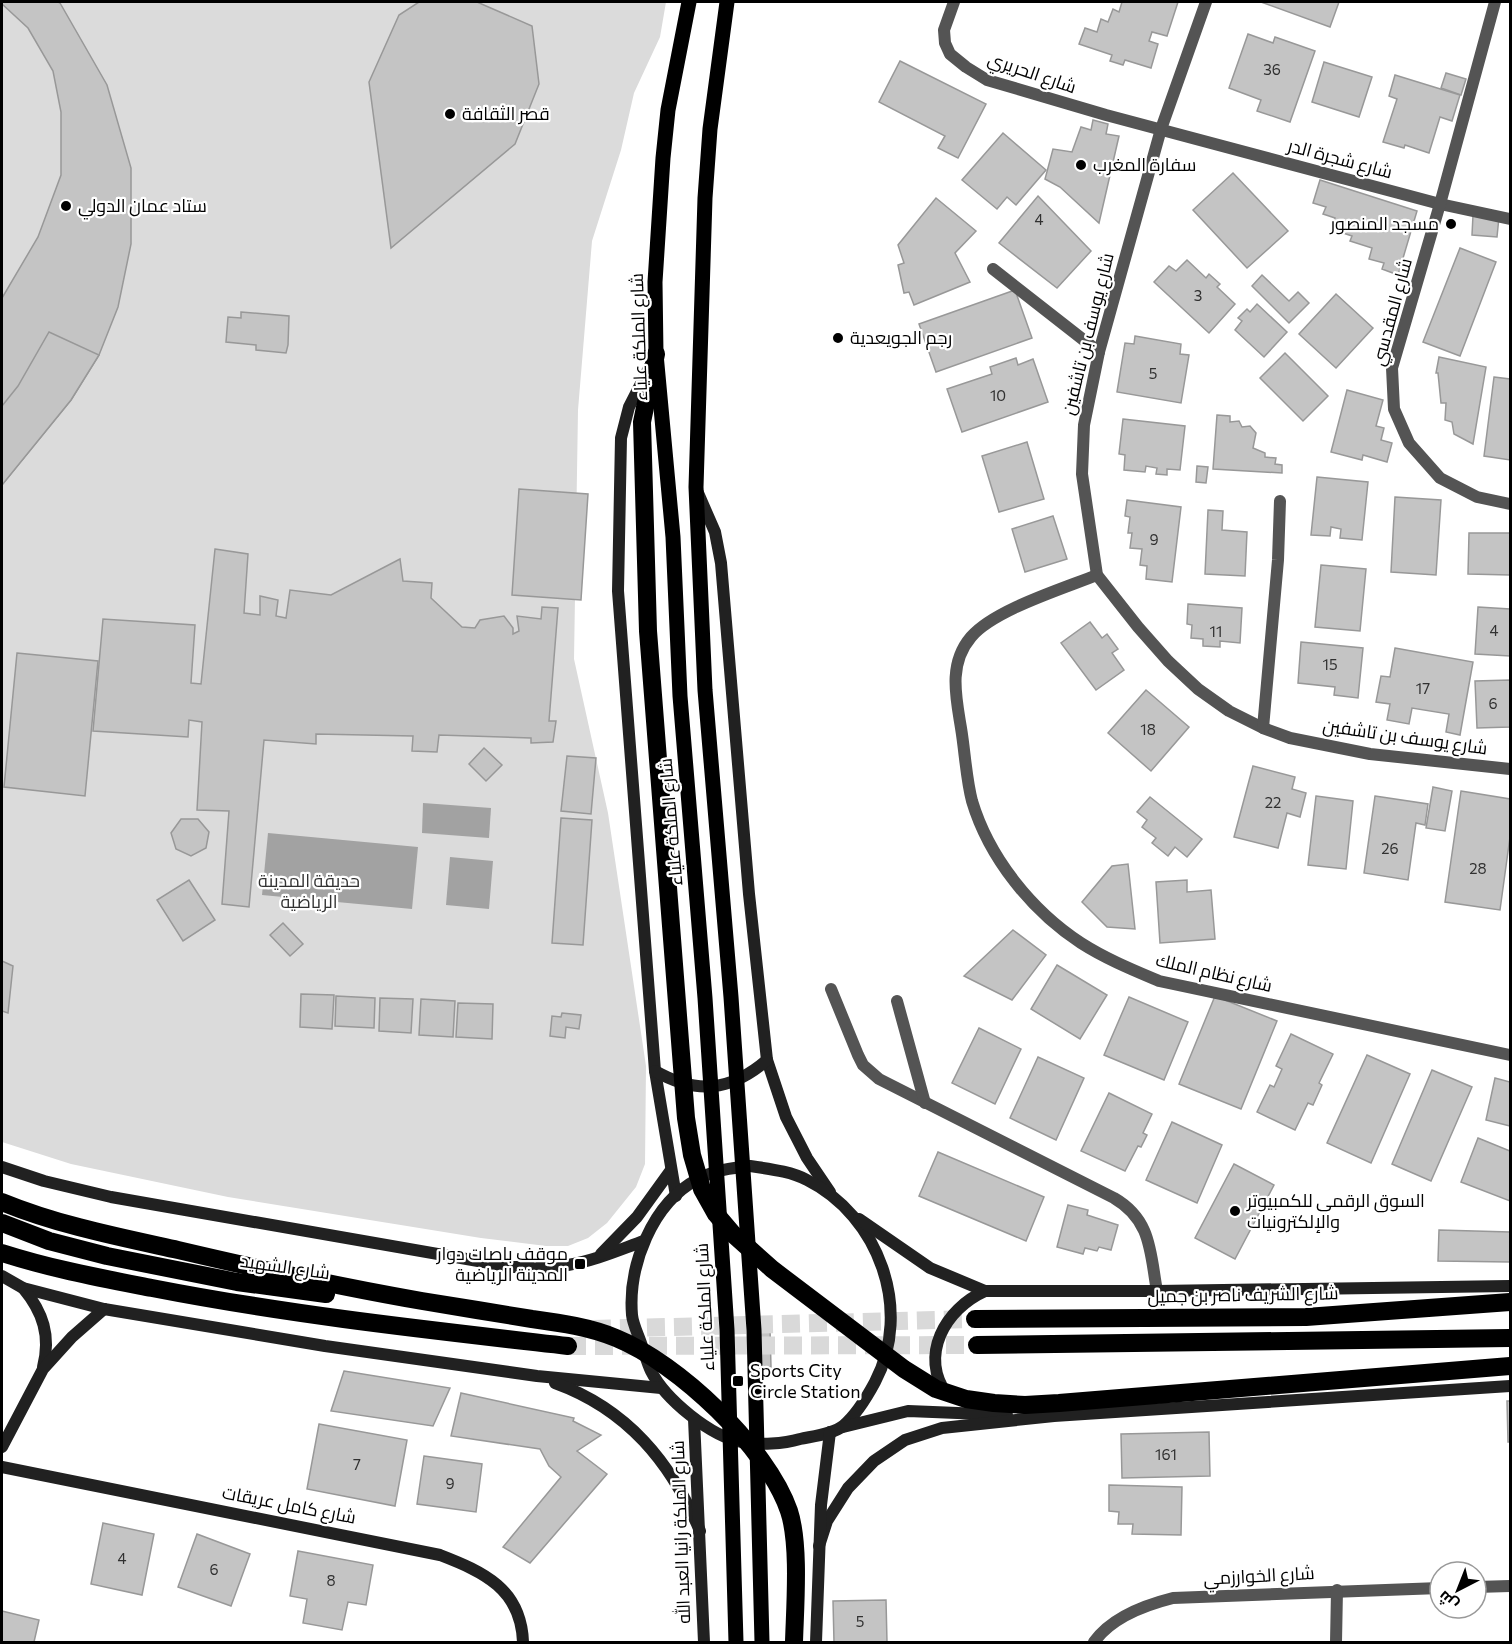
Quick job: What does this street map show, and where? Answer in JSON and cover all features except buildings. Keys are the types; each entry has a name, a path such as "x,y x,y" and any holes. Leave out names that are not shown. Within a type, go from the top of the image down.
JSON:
{"highway":[{"path":"656,354 642,422 648,631 686,1118 692,1155 702,1189 716,1214 752,1252 904,1369 936,1389 966,1399 1025,1405 1059,1403 1510,1366"},
{"path":"2,1202 27,1212 113,1236 307,1279 574,1326 615,1337 635,1346 678,1375 723,1416 762,1463 778,1488 789,1512 794,1539 794,1642"},
{"name":"شارع الشهيد","path":"2,1223 49,1241 107,1256 237,1282 568,1338 237,1305 51,1268 2,1253"},
{"name":"شارع الشريف ناصر بن جميل","path":"975,1319 1306,1317 1510,1302"},
{"path":"976,1345 1510,1338"}],"main road":[{"name":"شارع الملكة علياء","path":"689,2 668,110 663,158 655,282 656,354 673,537 680,696 705,998 727,1330 736,1642"},
{"path":"727,2 710,129 705,198 696,487 705,690 731,997 754,1330 762,1642"},
{"path":"656,354 629,407 621,438 618,591 655,1071 676,1196"},
{"path":"696,487 716,532 721,563 749,894 767,1060 786,1117 807,1158 832,1196 869,1237 883,1266 891,1298 891,1334 882,1368 866,1400 843,1426"},
{"path":"655,1071 670,1080 704,1087 739,1080 767,1060"},
{"path":"832,1196 807,1180 778,1170 750,1166 722,1169 696,1180 676,1196 657,1218 644,1241 633,1278 632,1317 650,1370 662,1388 694,1419 709,1429 741,1442 786,1443 830,1432 843,1426 908,1411 1054,1416"},
{"path":"2,1167 44,1181 111,1197 512,1267 541,1268 569,1265 644,1241"},
{"path":"596,1258 637,1217 671,1170"},
{"path":"848,1212 930,1268 985,1291 1157,1292 1510,1286"},
{"path":"2,1276 22,1288 104,1309 325,1346 537,1376 662,1388"},
{"path":"22,1288 34,1302 45,1328 47,1352 43,1369"},
{"path":"967,1414 951,1401 940,1382 936,1359 937,1346 946,1322 954,1312 968,1300 985,1291"},
{"path":"2,1447 43,1369 72,1337 104,1309"},
{"path":"537,1376 598,1403 625,1423 649,1446 670,1472 687,1500 700,1531"},
{"path":"819,1546 827,1521 848,1488 874,1461 905,1440 942,1428 1054,1416 1510,1386"},
{"name":"شارع الملكة رانيا العبد الله","path":"694,1419 704,1642"},
{"path":"816,1642 820,1505 830,1432"},
{"name":"شارع كامل عريقات","path":"2,1467 440,1555 474,1568 500,1586 516,1608 523,1628 523,1642"}],"street":[{"name":"شارع الحريري","path":"954,2 944,30 945,43 950,54 987,80 1161,129"},
{"name":"شارع يوسف بن تاشفين","path":"1206,2 1161,129 1099,352 1084,425 1082,474 1097,575 1137,627 1198,689 1228,711 1263,728 1290,738 1340,749 1510,769"},
{"name":"شارع المقدسي","path":"1496,2 1392,368 1394,409 1409,443 1440,478 1477,497 1510,504"},
{"name":"شارع شجرة الدر","path":"1161,129 1440,204 1510,219"},
{"path":"993,269 1099,352"},
{"path":"1263,728 1278,560 1280,501"},
{"name":"شارع نظام الملك","path":"1097,575 988,621 969,638 958,660 954,685 972,800 990,842 1015,881 1045,915 1081,943 1118,964 1159,981 1510,1055"},
{"path":"831,989 863,1065 879,1079 1114,1198 1131,1209 1147,1234 1157,1292"},
{"path":"897,1001 925,1103"},
{"path":"1488,1587 1510,1586"},
{"name":"شارع الخوارزمي","path":"1094,1642 1124,1617 1148,1605 1173,1598 1428,1588"},
{"path":"1336,1642 1337,1590"}],"green space":[{"name":"حديقة المدينة الرياضية","path":"2,2 666,2 660,37 634,93 621,150 592,241 578,410 574,659 608,813 646,1066 645,1164 636,1187 607,1223 588,1238 568,1246 546,1246 481,1238 228,1197 71,1164 2,1142"}],"shaded area":[{"path":"423,803 491,808 489,838 422,833"},
{"path":"268,833 418,847 412,909 262,895"},
{"path":"450,857 493,861 489,909 446,905"}],"tunnel":[{"path":"593,1329 975,1319"},
{"path":"568,1346 977,1345"}],"place":[{"name":"قصر الثقافة","path":"450,114"},
{"name":"سفارة المغرب","path":"1081,165"},
{"name":"ستاد عمان الدولي","path":"66,206"},
{"name":"مسجد المنصور","path":"1451,224"},
{"name":"رجم الجويعدية","path":"838,338"},
{"name":"السوق الرقمي للكمبيوتر والإلكترونيات","path":"1235,1211"},
{"name":"موقف باصات دوار المدينة الرياضية","path":"580,1264"},
{"name":"Sports City Circle Station","path":"738,1381"}]}
